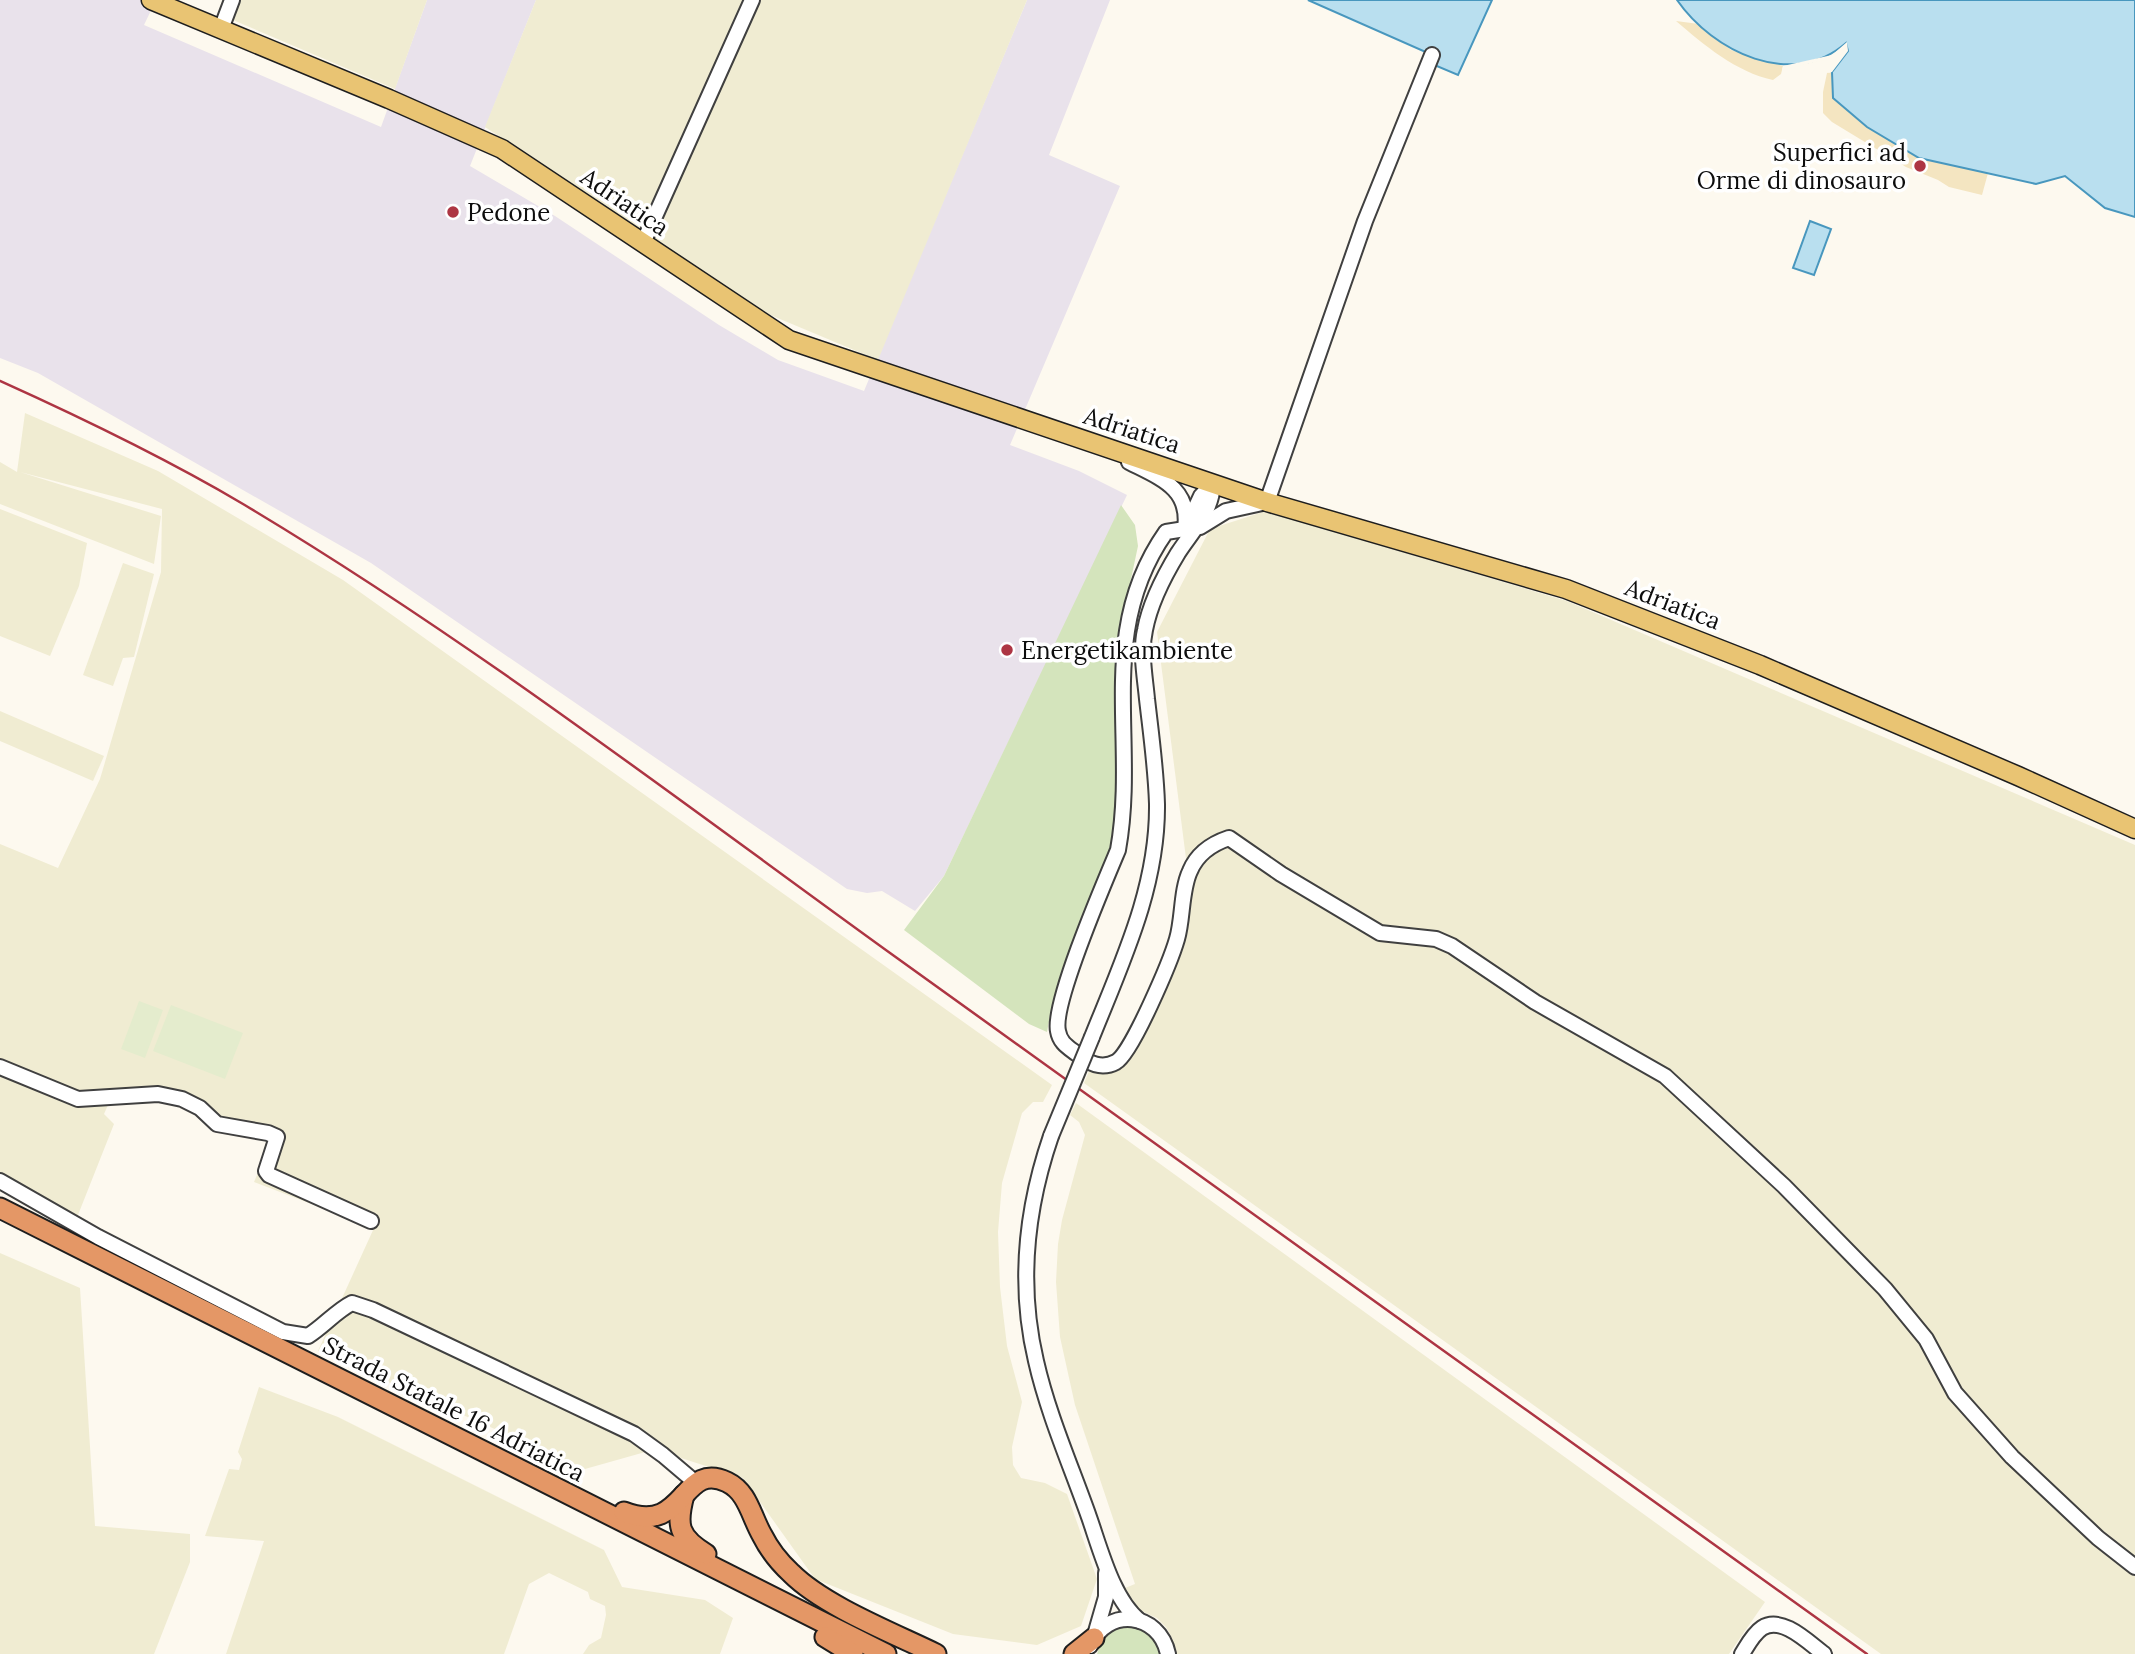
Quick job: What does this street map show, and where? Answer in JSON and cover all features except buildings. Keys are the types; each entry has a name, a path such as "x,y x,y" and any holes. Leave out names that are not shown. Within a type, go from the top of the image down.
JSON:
{"highway":[{"name":"Strada Statale 16 Adriatica","path":"0,1208 886,1654"},
{"name":"Strada Statale 16 Adriatica","path":"0,1221 859,1654"},
{"path":"542,1480 644,1518 664,1514 690,1489 705,1479 727,1482 747,1502 773,1553 807,1587 936,1654"},
{"path":"690,1489 679,1524 682,1533 690,1542 803,1612"},
{"path":"825,1637 853,1654"},
{"path":"1074,1654 1091,1646"}],"main road":[{"name":"Adriatica","path":"151,0 502,149 789,340 1267,502 1566,589 1773,670 2135,829"}],"street":[{"path":"221,29 232,0"},
{"path":"643,243 752,0"},
{"path":"1432,55 1364,221 1267,502 1226,511 1191,530 1166,532 1153,551 1128,617 1124,643 1121,833 1118,850 1074,961 1057,1022 1062,1043 1092,1064 1105,1065 1118,1061 1169,966 1178,937 1188,874 1198,857 1216,842 1229,838 1281,874 1380,933 1436,939 1452,946 1535,1002 1665,1076 1784,1186 1885,1289 1926,1339 1955,1392 2012,1457 2098,1538 2135,1567"},
{"path":"1089,442 1170,484 1184,503 1191,530"},
{"path":"1168,1653 1158,1633 1140,1621 1124,1604 1104,1558 1035,1359 1028,1316 1026,1270 1029,1225 1036,1184 1051,1136 1132,938 1149,881 1157,806 1144,637 1153,603 1191,530 1201,496 1213,483"},
{"path":"1153,551 1179,552"},
{"path":"0,1067 78,1099 158,1094 182,1099 200,1108 217,1124 268,1133 277,1137 266,1171 270,1175 371,1221"},
{"path":"0,1181 98,1237 283,1332 308,1336 352,1303 373,1310 634,1434 663,1455 690,1489"},
{"path":"1091,1646 1106,1597 1104,1558"},
{"path":"1091,1646 1112,1622 1128,1619 1140,1621"},
{"path":"1742,1654 1757,1632 1765,1626 1776,1624 1788,1628 1824,1654"}],"shaded area":[{"path":"0,0 156,0 144,25 381,127 427,0 536,0 470,166 555,216 719,325 778,360 864,391 1027,0 1110,0 1049,155 1120,186 1010,445 1079,471 1127,495 944,876 915,911 882,891 867,893 847,889 371,563 38,373 0,358"},
{"path":"241,0 427,0 395,89 233,20"},
{"path":"536,0 1027,0 878,360 761,311 485,127"},
{"path":"25,413 158,471 343,580 1052,1085 1043,1102 1033,1102 1022,1113 1002,1183 998,1232 1000,1287 1007,1346 1022,1402 1012,1447 1013,1465 1021,1478 1045,1483 1067,1494 1097,1579 1081,1626 1037,1645 953,1634 815,1579 743,1478 681,1458 663,1447 585,1469 318,1351 374,1228 254,1182 271,1142 170,1099 131,1100 108,1105 104,1114 114,1124 76,1220 0,1181 0,844 58,868 100,779 161,572 162,509 20,472 161,516 154,564 0,504 0,462 17,472"},
{"path":"0,509 87,543 79,586 50,656 0,636"},
{"path":"1266,511 1567,601 2135,845 2135,1654 1881,1654 1084,1083 1092,1064 1118,1061 1161,983 1188,874 1157,632 1210,529"},
{"path":"123,563 154,574 134,657 123,658 113,686 83,675"},
{"path":"0,711 104,756 93,781 0,741"},
{"path":"1076,1103 1765,1602 1729,1654 1176,1654 1166,1627 1157,1618 1134,1608 1127,1599 1125,1588 1135,1584 1075,1405 1060,1337 1056,1282 1058,1244 1085,1135 1079,1122 1070,1115"},
{"path":"0,1253 80,1288 95,1526 190,1534 190,1562 154,1654 0,1654"},
{"path":"259,1387 338,1417 604,1550 622,1587 705,1600 733,1618 720,1654 583,1654 589,1645 601,1638 606,1615 605,1606 590,1599 588,1592 549,1573 529,1584 504,1654 226,1654 264,1541 205,1536 229,1469 239,1470 242,1459 238,1452"}],"green space":[{"path":"1121,505 1135,525 1138,546 1118,640 1117,815 1112,848 1051,1010 1047,1032 1029,1024 904,930 944,876"},
{"path":"139,1001 163,1010 145,1058 121,1049"},
{"path":"171,1005 243,1033 225,1079 153,1051"},
{"path":"1128,1627 1148,1635 1160,1654 1097,1654 1108,1635"}],"sand":[{"path":"1676,21 1699,24 1731,50 1783,66 1781,74 1773,80 1746,71 1709,48"},
{"path":"1832,72 1833,98 1919,158 1988,173 1982,195 1949,187 1906,167 1832,122 1823,113 1823,92 1827,73"}],"water":[{"path":"1308,0 1492,0 1458,75 1432,64 1428,53"},
{"path":"1677,0 2135,0 2135,217 2105,208 2065,176 2036,184 1919,158 1867,127 1833,98 1832,72 1848,51 1846,43 1825,57 1802,63 1778,64 1755,59 1732,49 1711,35 1692,19"},
{"path":"1810,221 1831,229 1814,275 1793,268"}],"pier":[{"path":"1847,42 1848,51 1832,72 1828,73 1844,49 1833,58 1782,70 1783,66 1832,55"}],"railway":[{"path":"0,381 123,439 243,504 411,611 656,782 1867,1654"}],"place":[{"name":"Superfici ad Orme di dinosauro","path":"1920,166"},
{"name":"Pedone","path":"453,212"},
{"name":"Energetikambiente","path":"1007,650"}]}
